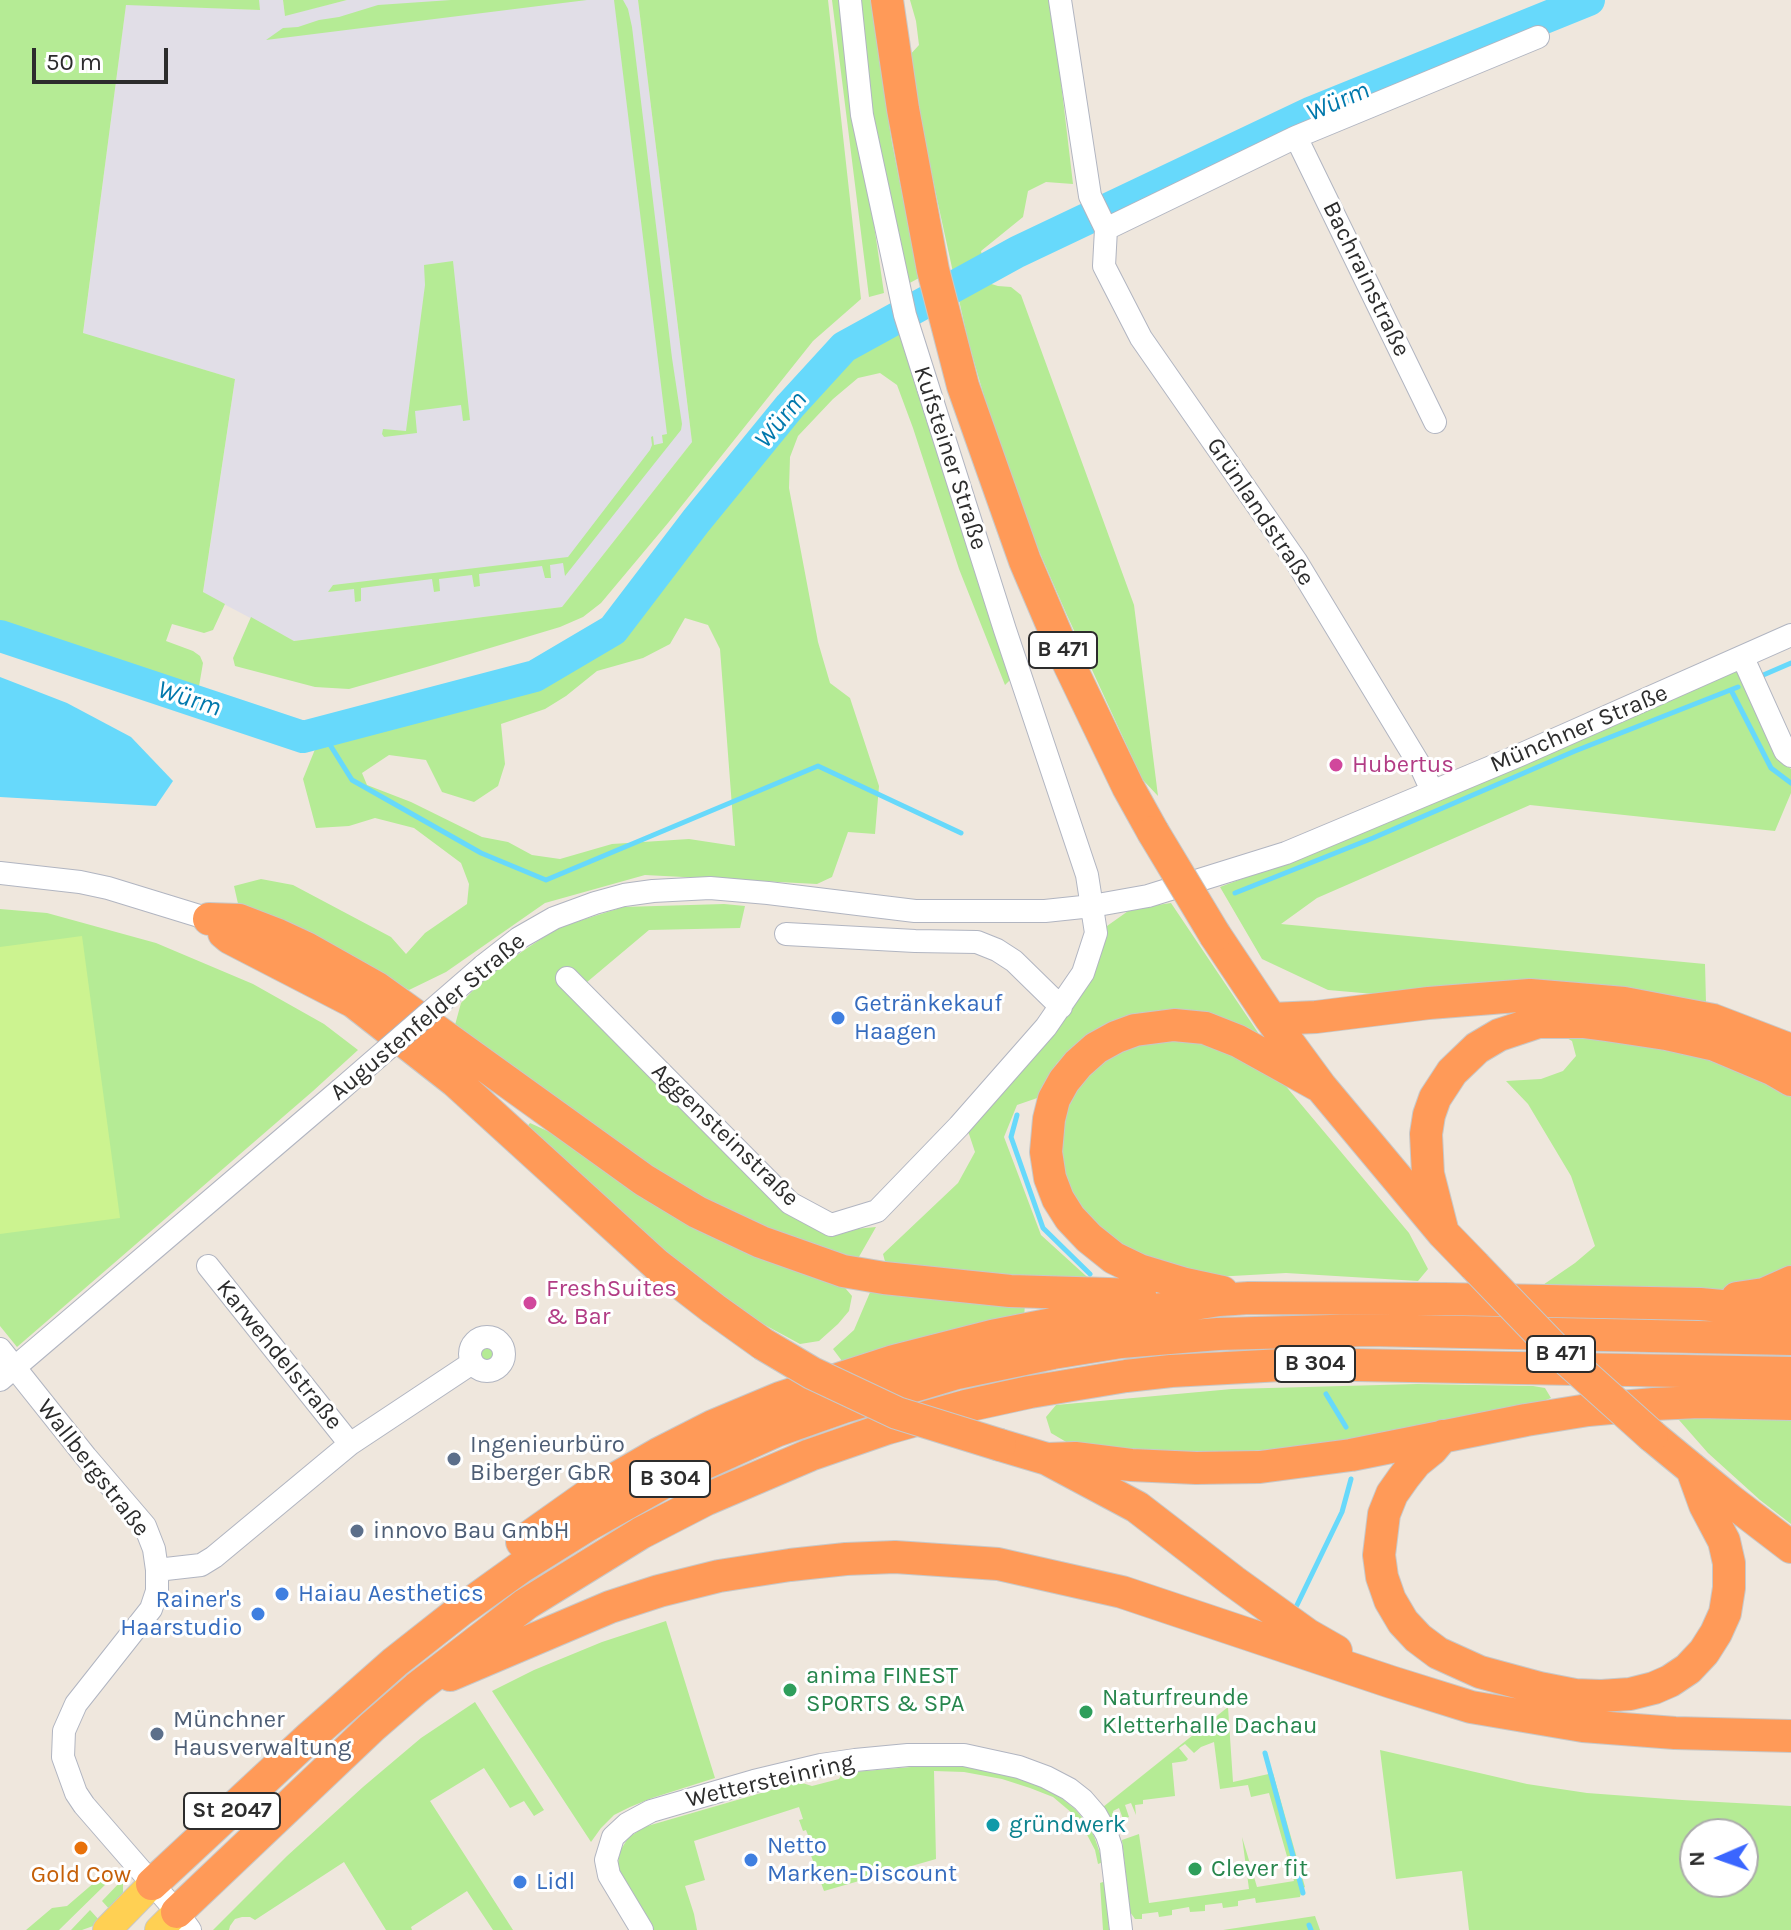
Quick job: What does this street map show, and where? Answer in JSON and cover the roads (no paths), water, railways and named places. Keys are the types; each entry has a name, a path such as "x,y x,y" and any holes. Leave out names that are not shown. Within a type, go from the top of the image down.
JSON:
{"highway":[{"name":"B 471","path":"887,0 903,109 936,285 963,386 1025,561 1068,662 1153,832 1215,935 1271,1019 1321,1087 1443,1233 1554,1348 1652,1436 1791,1547"},
{"path":"209,919 239,920 306,948 377,988 644,1180 697,1212 761,1242 843,1271 1010,1291 1234,1299 1700,1304 1791,1311"},
{"path":"209,919 230,938 354,1002 455,1081 657,1265 763,1344 812,1373 897,1413 1047,1459 1137,1507 1308,1635 1391,1682"},
{"path":"1271,1019 1530,995 1624,1003 1713,1020 1791,1050"},
{"path":"1443,1233 1428,1174 1426,1134 1429,1115 1435,1098 1452,1072 1477,1048 1499,1035 1538,1022 1583,1022 1666,1034 1715,1045 1791,1080"},
{"path":"1234,1299 1139,1270 1114,1258 1070,1218 1050,1178 1046,1152 1054,1099 1064,1081 1096,1048 1135,1030 1174,1025 1205,1028 1238,1041 1321,1087"},
{"path":"1700,1304 1764,1294 1791,1282"},
{"path":"414,1646 453,1594 542,1528 594,1491 713,1426 780,1398 837,1379 992,1336 1083,1318 1234,1299"},
{"name":"B 304","path":"324,1725 414,1646 480,1595 554,1545 682,1473 737,1448 801,1422 894,1391 1053,1353 1121,1342 1251,1332 1369,1330 1791,1339"},
{"name":"B 304","path":"344,1754 417,1688 526,1604 600,1557 684,1511 810,1455 888,1428 993,1400 1126,1376 1301,1364 1791,1373"},
{"path":"1047,1459 1075,1458 1196,1468 1260,1467 1351,1455 1542,1418 1628,1406 1699,1402 1791,1404"},
{"path":"1443,1436 1404,1477 1392,1494 1384,1514 1379,1555 1390,1600 1403,1622 1438,1653 1480,1672 1575,1695 1630,1694 1654,1688 1688,1669 1716,1633 1725,1613 1729,1563 1724,1541 1705,1505 1692,1469"},
{"path":"417,1688 610,1607 659,1591 719,1576 790,1565 895,1557 998,1564 1122,1592 1471,1707 1583,1726 1675,1733 1791,1736"},
{"name":"St 2047","path":"152,1884 324,1725"},
{"name":"St 2047","path":"175,1924 344,1754"}],"main road":[{"name":"St 2047","path":"107,1930 152,1884"}],"street":[{"name":"Kufsteiner Straße","path":"850,0 862,115 905,315 1087,875 1092,906"},
{"name":"Grünlandstraße","path":"1060,0 1090,196 1106,229 1104,266 1141,338 1296,561 1422,769 1432,791"},
{"path":"1106,229 1296,137 1538,37"},
{"name":"Bachrainstraße","path":"1296,137 1435,422"},
{"name":"Münchner Straße","path":"1092,906 1148,896 1286,853 1791,635"},
{"path":"1743,658 1785,751 1791,756"},
{"path":"0,873 108,888 209,919"},
{"name":"Augustenfelder Straße","path":"7,1374 483,966 519,938 554,918 624,895 710,888 915,911 1045,911 1092,906"},
{"name":"Aggensteinstraße","path":"567,978 790,1203 831,1225 877,1211 959,1126 1046,1027 1083,973 1096,933 1092,906"},
{"path":"786,934 977,942 1014,961 1061,1007"},
{"name":"Karwendelstraße","path":"208,1266 350,1444"},
{"name":"Wallbergstraße","path":"0,1349 7,1374 145,1526 154,1549 157,1591 151,1609 76,1704 64,1731 63,1757 76,1793 84,1805 152,1884 175,1924"},
{"name":"Karwendelstraße","path":"157,1570 201,1565 214,1557 350,1444 472,1363"},
{"name":"Wettersteinring","path":"642,1930 609,1875 606,1860 613,1837 639,1817 740,1785 821,1765 908,1755 964,1755 1019,1767 1046,1777 1083,1800 1096,1815 1111,1847 1121,1930"}],"water":[{"path":"0,677 67,703 131,737 173,781 156,806 0,797"}],"waterway":[{"name":"Würm","path":"0,636 303,737 535,676 613,630 696,521 790,406 844,347 1017,252 1312,112 1589,0"},
{"path":"1761,676 1791,663"},
{"path":"1235,893 1373,838 1575,751 1738,687"},
{"path":"1731,690 1771,768 1791,783"},
{"path":"322,732 352,780 481,853 546,880 818,766 961,833"},
{"path":"1017,1115 1011,1137 1043,1228 1090,1274"},
{"path":"1326,1394 1346,1427"},
{"path":"1297,1605 1342,1512 1351,1479"},
{"path":"1265,1753 1303,1893"},
{"path":"1309,1925 1311,1930"}],"place":[{"name":"Hubertus","path":"1336,765"},
{"name":"Getränkekauf Haagen","path":"838,1018"},
{"name":"FreshSuites & Bar","path":"530,1303"},
{"name":"Ingenieurbüro Biberger GbR","path":"454,1459"},
{"name":"innovo Bau GmbH","path":"357,1531"},
{"name":"Haiau Aesthetics","path":"282,1594"},
{"name":"Rainer's Haarstudio","path":"258,1614"},
{"name":"anima FINEST SPORTS & SPA","path":"790,1690"},
{"name":"Naturfreunde Kletterhalle Dachau","path":"1086,1712"},
{"name":"Münchner Hausverwaltung","path":"157,1734"},
{"name":"gründwerk","path":"993,1825"},
{"name":"Gold Cow","path":"81,1848"},
{"name":"Netto Marken-Discount","path":"751,1860"},
{"name":"Clever fit","path":"1195,1869"},
{"name":"Lidl","path":"520,1882"}]}
